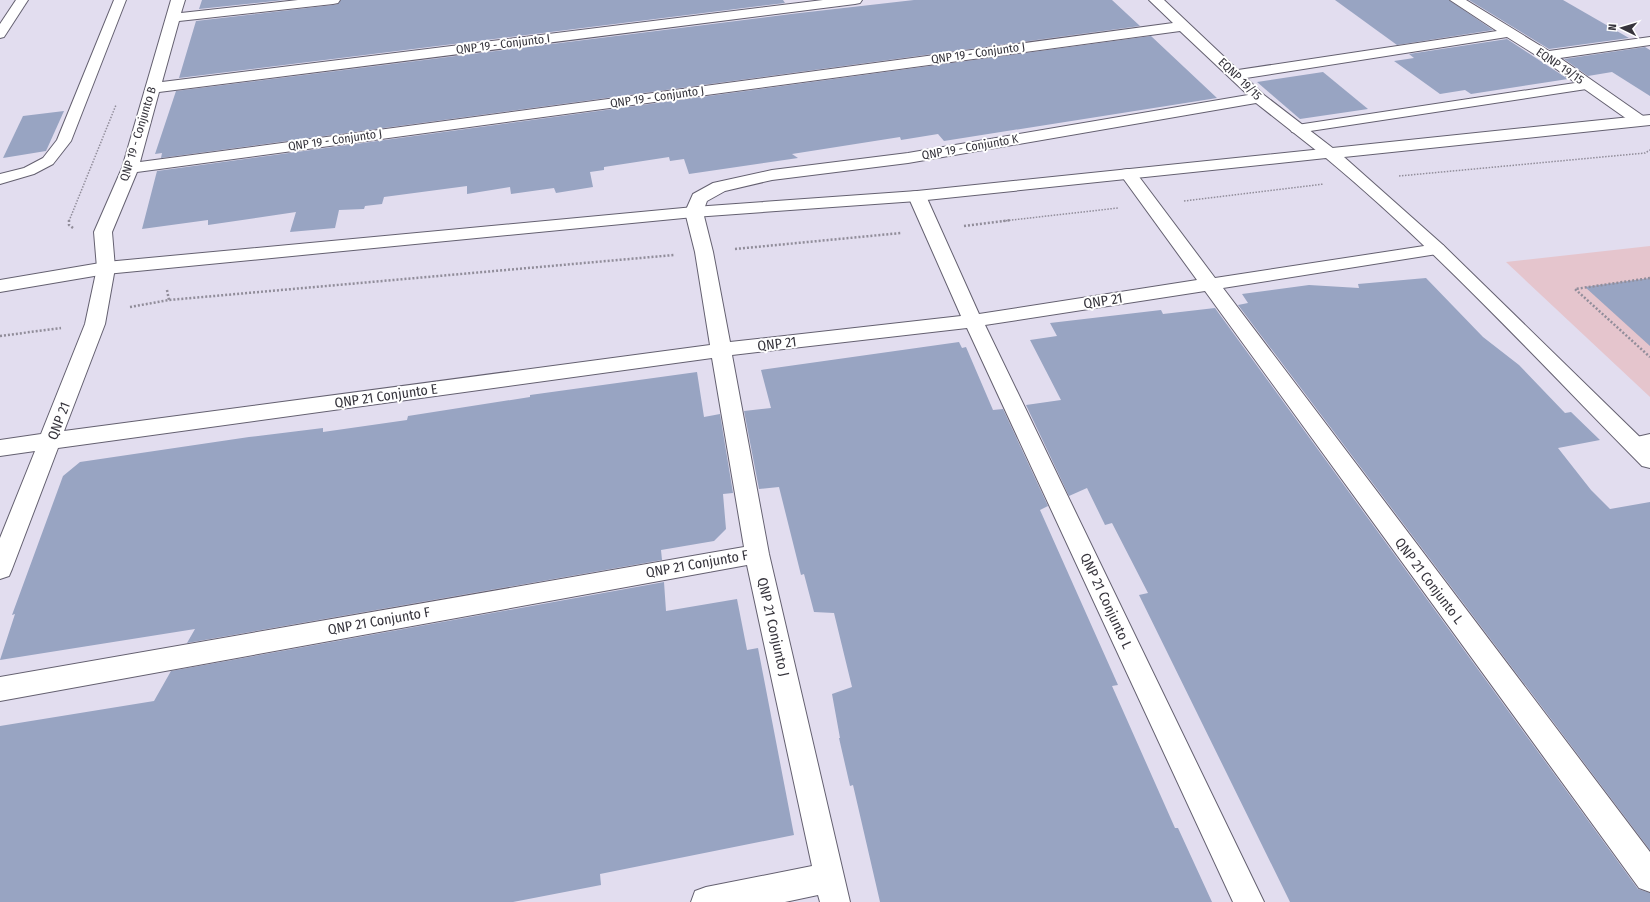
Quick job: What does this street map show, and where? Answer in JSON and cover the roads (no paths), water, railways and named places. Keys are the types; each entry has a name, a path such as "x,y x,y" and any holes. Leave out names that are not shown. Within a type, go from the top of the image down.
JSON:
{"street":[{"name":"QNP 19 - Conjunto B","path":"106,268 103,232 130,168 178,0"},
{"path":"173,18 333,0"},
{"name":"QNP 19 - Conjunto I","path":"152,88 855,0"},
{"name":"EQNP 19/15","path":"1156,0 1259,98 1362,180 1642,443 1650,460"},
{"name":"EQNP 19/15","path":"1457,0 1547,56 1588,85 1645,121"},
{"name":"QNP 19 - Conjunto J","path":"130,168 1184,26"},
{"path":"1236,75 1509,33"},
{"path":"1547,56 1650,41"},
{"name":"QNP 19 - Conjunto K","path":"694,212 699,198 719,187 772,176 908,158 1259,98"},
{"path":"0,286 106,268 694,212 917,196 1328,152 1645,121"},
{"path":"1128,174 1209,286"},
{"path":"917,196 973,321"},
{"path":"694,212 704,252 721,350"},
{"name":"QNP 21","path":"721,350 973,321 1437,250"},
{"name":"QNP 21","path":"0,569 51,441 95,324 106,268"},
{"name":"QNP 21 Conjunto L","path":"1209,286 1650,877"},
{"name":"QNP 21 Conjunto L","path":"973,321 1248,902"},
{"name":"QNP 21 Conjunto E","path":"0,448 721,350"},
{"name":"QNP 21 Conjunto J","path":"721,350 757,554 832,890"},
{"name":"QNP 21 Conjunto F","path":"0,689 757,554"},
{"path":"706,902 832,890"}],"lane":[{"path":"0,34 22,0"},
{"path":"0,179 29,171 48,161 64,141 120,0"},
{"path":"1297,129 1588,85"}]}
